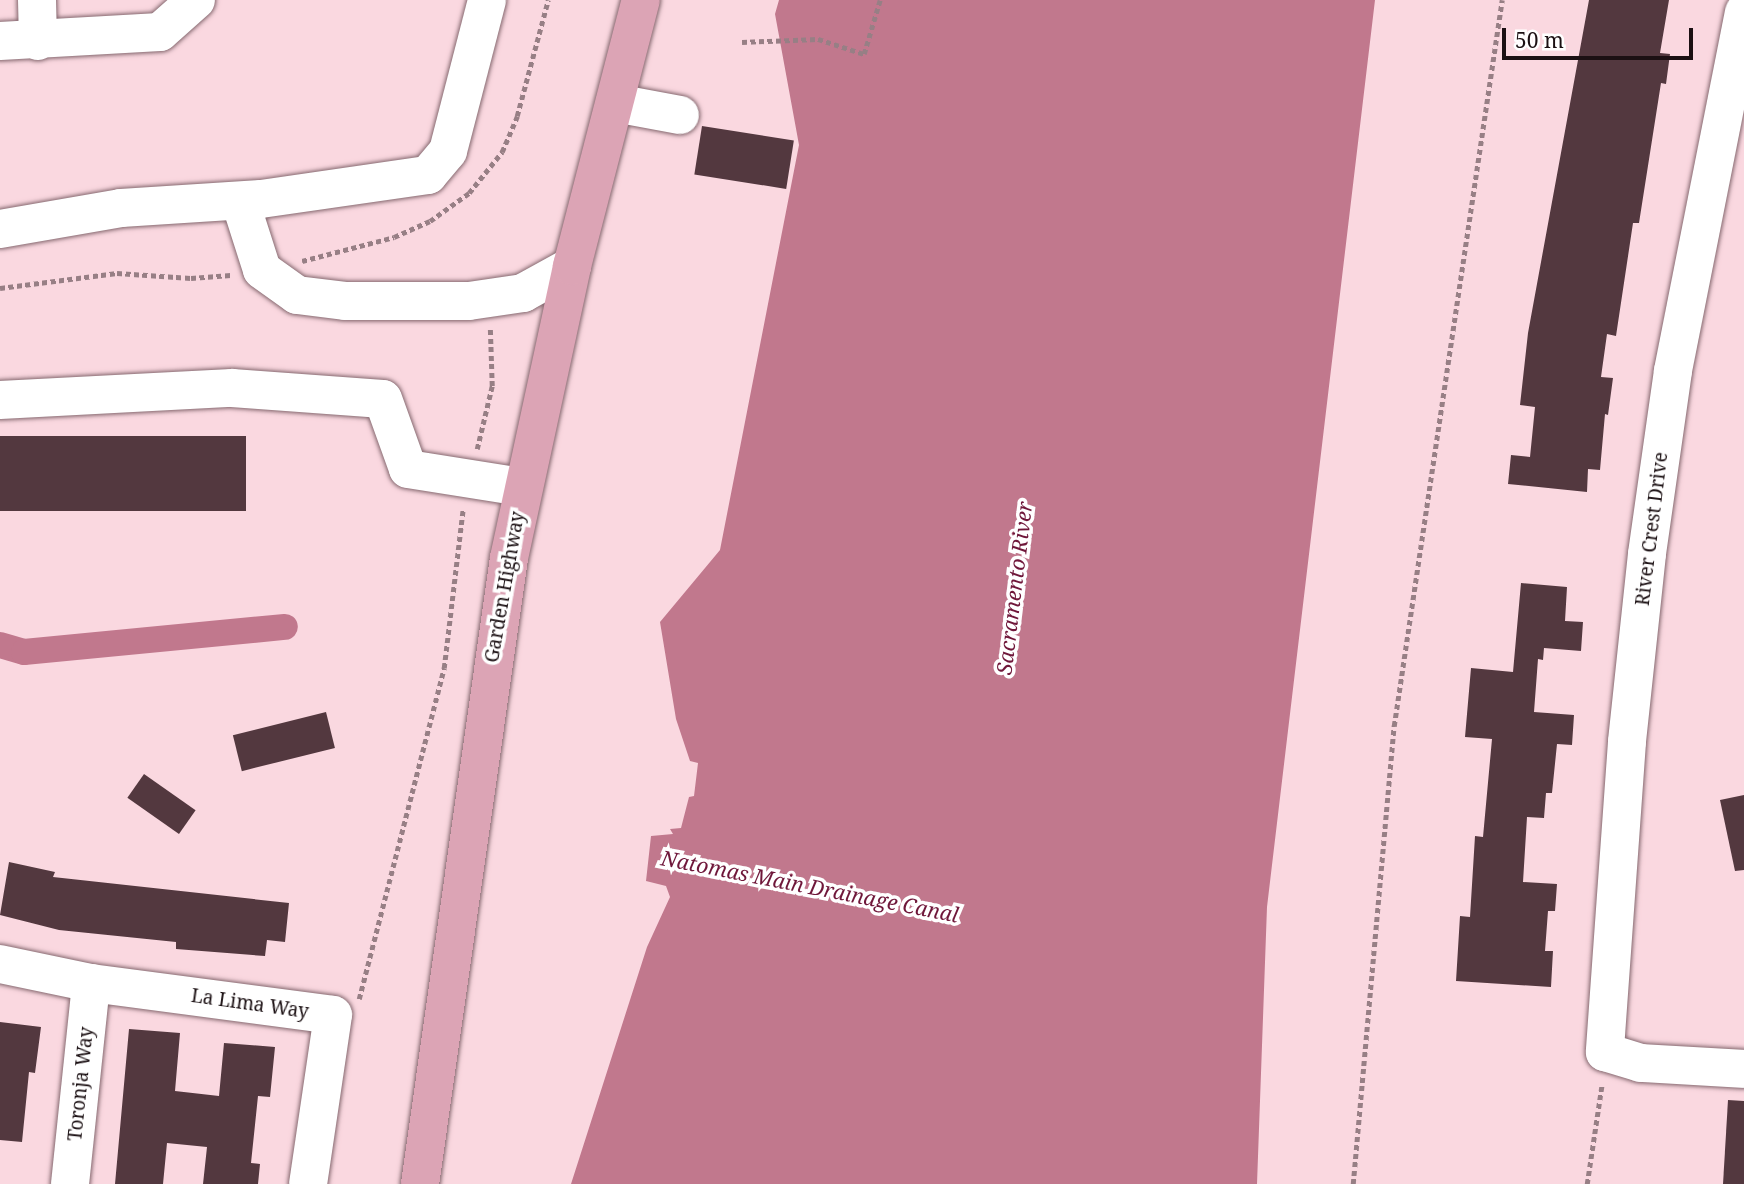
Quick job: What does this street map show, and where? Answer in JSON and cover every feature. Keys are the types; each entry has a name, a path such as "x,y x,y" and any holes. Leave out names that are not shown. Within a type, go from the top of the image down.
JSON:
{"main road":[{"name":"Garden Highway","path":"421,1184 493,648 522,487 572,266 642,0"}],"street":[{"path":"37,0 38,41"},
{"path":"0,41 38,41 160,32 196,0"},
{"path":"0,229 121,208 240,201 428,175 448,151 487,0"},
{"name":"River Crest Drive","path":"1605,1052 1627,743 1647,554 1673,371 1744,12"},
{"path":"615,103 680,115"},
{"path":"240,201 262,270 297,295 345,302 469,301 523,293 572,266"},
{"path":"0,400 232,388 383,399 408,469 522,487"},
{"name":"La Lima Way","path":"0,964 91,983 332,1015 308,1184"},
{"name":"Toronja Way","path":"70,1184 91,983"},
{"path":"1605,1052 1641,1063 1744,1069"}],"path":[{"path":"448,209 468,193 502,152 517,116 548,0"},
{"path":"742,42 818,39 864,54 880,0"},
{"path":"1353,1184 1394,726 1502,0"},
{"path":"332,1015 358,1003 444,668 470,478 492,386 492,331 469,301"},
{"path":"1587,1184 1605,1052"}],"water":[{"name":"Sacramento River","path":"779,0 1375,0 1267,907 1257,1184 571,1184 647,947 670,897 666,886 646,881 651,836 673,834 670,829 681,828 689,797 694,796 698,763 690,761 676,719 660,622 720,550 799,145 775,14"}],"building":[{"path":"1589,0 1669,0 1660,53 1670,54 1666,84 1661,83 1639,223 1633,223 1616,336 1607,334 1601,377 1613,378 1608,415 1605,414 1600,470 1588,469 1587,492 1508,484 1511,455 1530,457 1535,407 1520,405 1528,333"},
{"path":"702,126 794,141 786,189 694,174"},
{"path":"0,436 246,436 246,511 0,511"},
{"path":"1521,583 1567,587 1565,621 1583,622 1581,651 1544,648 1543,660 1538,659 1534,712 1574,715 1572,745 1557,744 1552,793 1546,793 1544,818 1527,817 1523,882 1557,884 1555,911 1548,911 1545,951 1553,951 1551,987 1456,981 1460,916 1470,917 1475,836 1483,837 1492,739 1465,737 1471,668 1513,672"},
{"path":"326,712 335,748 242,771 233,735"},
{"path":"144,774 196,810 179,834 127,798"},
{"path":"1744,795 1744,870 1735,871 1720,800"},
{"path":"9,862 55,872 53,877 289,903 285,942 267,940 265,956 176,949 176,942 59,930 0,915"},
{"path":"0,1022 41,1027 35,1073 29,1072 22,1142 0,1140"},
{"path":"129,1029 180,1033 175,1091 219,1096 224,1043 275,1047 270,1097 258,1096 251,1163 260,1164 258,1184 203,1184 207,1147 167,1143 163,1184 115,1184"},
{"path":"1728,1100 1744,1101 1744,1184 1723,1184"}],"waterway":[{"name":"Natomas Main Drainage Canal","path":"0,645 24,652 285,627"}]}
